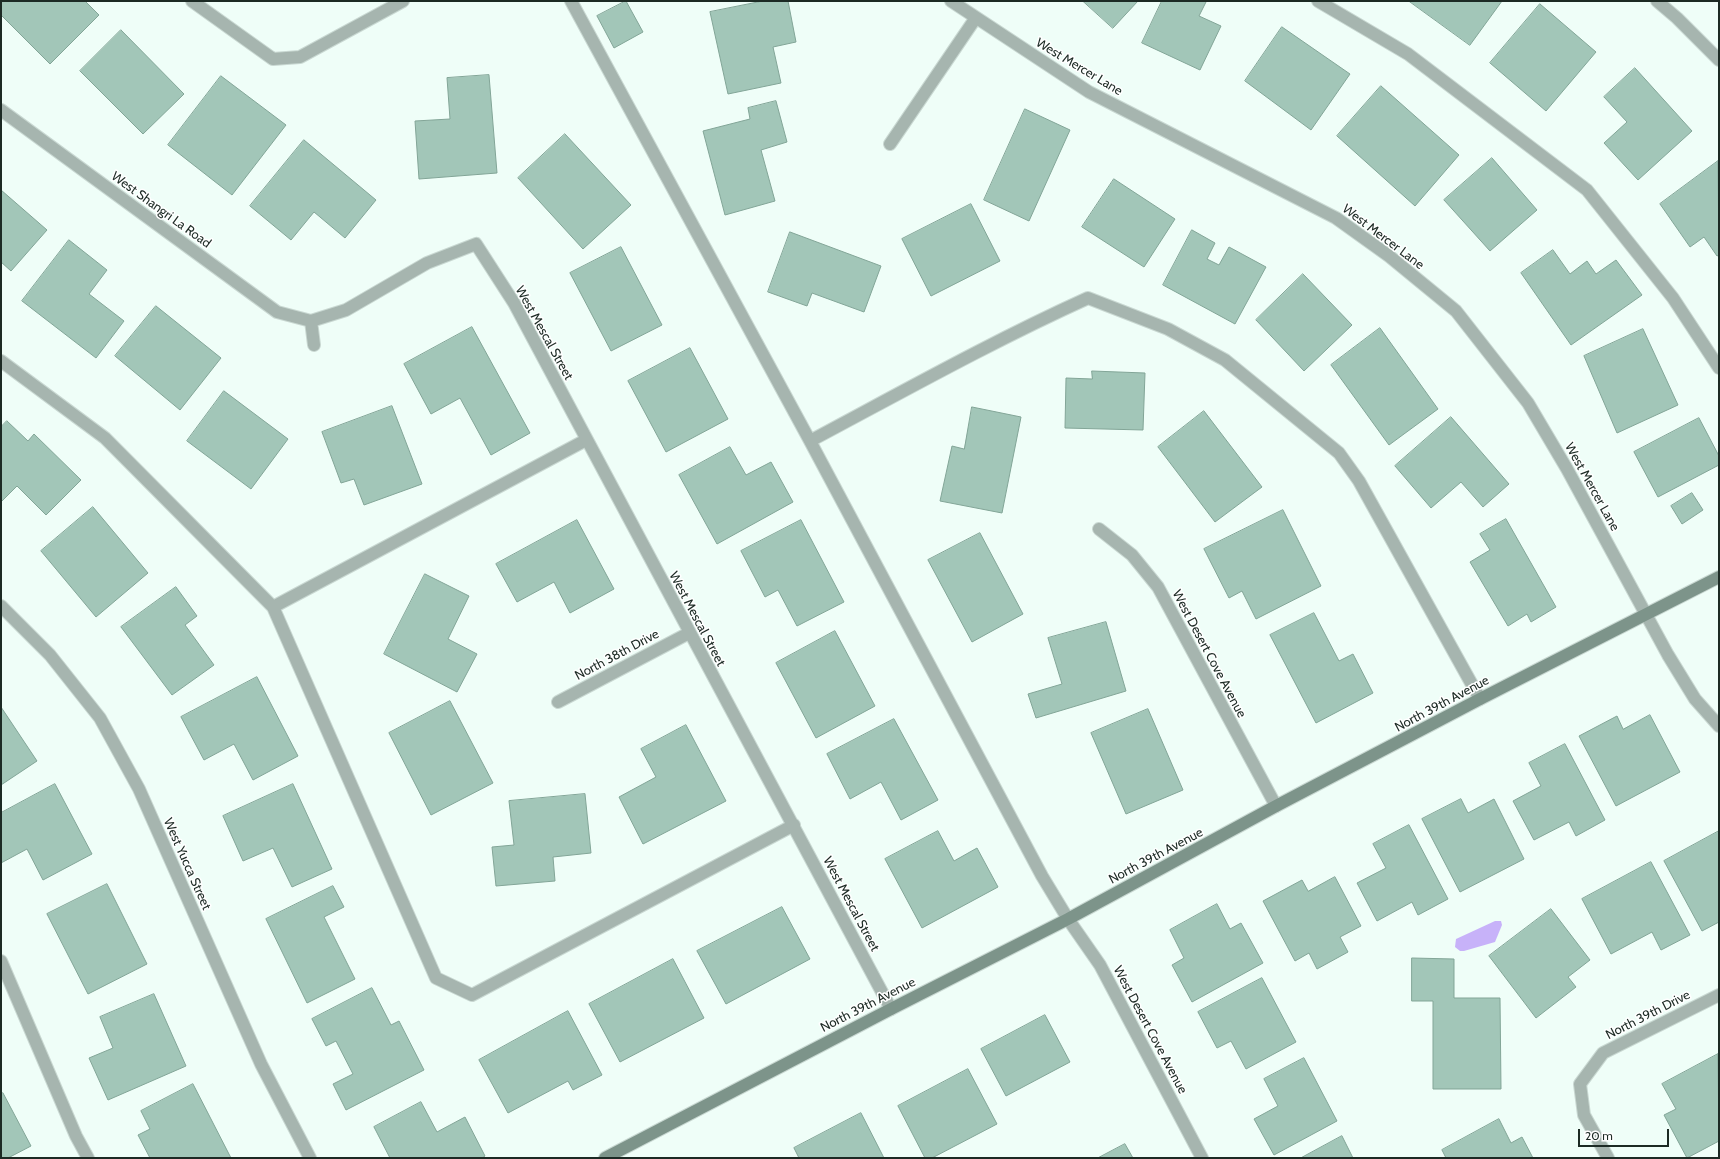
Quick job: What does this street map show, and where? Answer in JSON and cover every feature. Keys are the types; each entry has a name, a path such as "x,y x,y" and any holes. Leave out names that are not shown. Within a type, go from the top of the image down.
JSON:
{"street":[{"path":"192,1 273,59 300,57 403,1"},
{"name":"West Desert Cove Avenue","path":"571,1 810,441 1042,876 1068,919 1100,965 1202,1158"},
{"name":"West Mercer Lane","path":"951,1 975,19 1089,92 1336,218 1389,256 1456,312 1528,403 1567,469 1645,615 1695,699 1719,726"},
{"path":"1318,1 1408,54 1587,190 1673,298 1719,368"},
{"path":"1657,1 1677,18 1719,60"},
{"path":"890,144 975,19"},
{"name":"West Shangri La Road","path":"1,110 277,312 311,321"},
{"name":"West Mescal Street","path":"311,321 346,310 426,263 476,244 514,303 689,633 794,825 891,1008"},
{"path":"810,441 1038,320 1088,298 1168,329 1225,360 1339,453 1359,481 1480,700"},
{"path":"311,321 314,345"},
{"path":"1,361 105,438 273,607 436,978 472,995 794,825"},
{"path":"273,607 586,440"},
{"name":"West Desert Cove Avenue","path":"1099,529 1132,556 1158,587 1276,806"},
{"name":"North 39th Avenue","path":"605,1158 891,1008 1068,919 1276,806 1719,577"},
{"name":"West Yucca Street","path":"1,606 50,655 100,718 139,789 261,1064 310,1158"},
{"name":"North 38th Drive","path":"558,702 689,633"},
{"path":"1,962 76,1136 88,1158"},
{"name":"North 39th Drive","path":"1608,1158 1584,1115 1580,1084 1603,1053 1719,995"}],"shaded area":[{"path":"1495,921 1501,921 1502,925 1495,942 1464,951 1460,951 1455,947 1456,939"}],"building":[{"path":"1,1 85,1 99,15 50,64 1,15"},
{"path":"626,1 643,32 614,48 597,16"},
{"path":"763,1 788,1 796,42 773,47 781,83 728,94 710,12"},
{"path":"1083,1 1138,1 1113,28"},
{"path":"1162,1 1204,1 1206,2 1199,16 1221,26 1200,70 1142,43"},
{"path":"1409,1 1502,1 1470,45"},
{"path":"1540,4 1596,52 1546,111 1490,63"},
{"path":"1282,27 1350,74 1311,130 1245,81"},
{"path":"121,30 184,94 143,134 80,71"},
{"path":"1635,68 1692,131 1638,180 1604,143 1627,122 1604,97"},
{"path":"489,75 497,173 419,179 415,121 450,119 447,78"},
{"path":"221,76 286,125 232,195 168,145"},
{"path":"1381,86 1459,155 1415,206 1337,136"},
{"path":"776,101 787,142 761,150 775,201 725,215 703,131 750,119 748,108"},
{"path":"1025,109 1070,130 1029,221 984,200"},
{"path":"565,134 631,205 583,249 518,178"},
{"path":"304,140 376,200 345,238 314,212 291,240 250,206"},
{"path":"1492,158 1537,210 1490,251 1444,200"},
{"path":"1718,161 1719,255 1717,256 1704,237 1690,247 1660,204"},
{"path":"1114,179 1175,219 1144,267 1082,227"},
{"path":"1,190 47,230 11,271 1,262"},
{"path":"971,204 1000,261 931,296 902,239"},
{"path":"1192,230 1215,243 1207,259 1219,265 1229,247 1266,267 1235,324 1163,285"},
{"path":"790,232 881,266 864,312 812,293 807,306 768,292"},
{"path":"69,240 107,270 89,294 124,321 96,358 22,301"},
{"path":"621,247 662,325 611,351 570,273"},
{"path":"1553,250 1570,274 1587,261 1596,274 1616,260 1642,295 1571,345 1521,273"},
{"path":"1303,274 1352,325 1304,371 1256,320"},
{"path":"156,306 221,358 180,410 115,356"},
{"path":"472,327 530,433 491,455 460,398 431,414 404,364"},
{"path":"1380,328 1438,409 1389,445 1331,365"},
{"path":"1643,329 1678,405 1617,433 1584,356"},
{"path":"690,348 728,419 666,452 628,381"},
{"path":"1092,371 1145,373 1143,430 1065,428 1066,378 1092,379"},
{"path":"224,391 288,439 251,489 187,441"},
{"path":"392,406 422,484 364,505 354,479 341,483 322,432"},
{"path":"972,407 1021,417 1002,513 940,501 952,446 964,449"},
{"path":"1204,411 1262,487 1215,522 1158,447"},
{"path":"1451,417 1509,484 1483,507 1461,482 1431,508 1395,466"},
{"path":"1699,418 1719,456 1719,465 1658,497 1634,452"},
{"path":"7,421 28,441 34,434 81,480 46,515 17,486 1,502 1,427"},
{"path":"730,447 746,475 771,462 793,502 717,544 679,475"},
{"path":"1692,493 1703,510 1682,524 1671,506"},
{"path":"93,507 148,573 96,617 41,551"},
{"path":"1283,510 1321,586 1256,619 1242,591 1229,598 1204,549"},
{"path":"1506,519 1556,607 1531,622 1527,614 1508,626 1470,562 1490,550 1480,534"},
{"path":"577,520 614,589 570,613 554,582 517,602 496,564"},
{"path":"801,520 844,602 797,626 778,590 765,597 741,551"},
{"path":"980,533 1023,614 972,642 928,560"},
{"path":"425,574 469,596 448,639 477,654 457,692 384,654"},
{"path":"176,587 197,616 185,625 214,665 172,695 121,627"},
{"path":"1314,613 1339,661 1353,654 1373,693 1316,723 1270,635"},
{"path":"1106,622 1126,691 1036,718 1028,694 1062,684 1048,638"},
{"path":"835,631 875,706 816,738 776,663"},
{"path":"257,677 298,756 253,780 234,744 204,760 181,717"},
{"path":"450,701 493,783 431,815 389,733"},
{"path":"1,707 37,761 1,785"},
{"path":"1148,709 1183,790 1126,814 1091,733"},
{"path":"1650,715 1680,772 1616,806 1579,736 1617,716 1623,729"},
{"path":"894,719 938,800 901,820 881,782 850,799 827,754"},
{"path":"686,725 726,801 643,844 619,797 656,777 641,749"},
{"path":"1565,744 1605,820 1576,836 1569,822 1534,840 1513,801 1541,786 1529,763"},
{"path":"55,784 92,854 43,880 27,849 1,863 1,813"},
{"path":"293,784 332,869 292,887 273,848 243,861 223,816"},
{"path":"585,794 591,853 553,857 555,881 496,886 492,847 514,845 509,801"},
{"path":"1461,799 1468,813 1494,799 1524,859 1460,892 1422,819"},
{"path":"1409,825 1448,899 1418,915 1412,902 1377,921 1357,883 1386,868 1373,844"},
{"path":"938,831 954,861 977,848 998,887 922,928 885,859"},
{"path":"1719,831 1719,922 1702,931 1664,861"},
{"path":"1651,862 1690,935 1661,950 1652,932 1611,954 1582,899"},
{"path":"1335,877 1361,926 1340,937 1348,952 1317,969 1309,953 1295,961 1263,901 1302,880 1308,891"},
{"path":"107,884 147,964 88,994 47,914"},
{"path":"333,886 344,907 324,917 355,979 307,1003 266,919"},
{"path":"1217,904 1230,929 1241,923 1263,963 1192,1002 1172,965 1184,958 1170,930"},
{"path":"782,907 810,959 726,1004 697,951"},
{"path":"1551,909 1590,960 1568,977 1576,987 1536,1018 1489,956"},
{"path":"1412,958 1454,959 1454,998 1500,998 1501,1089 1433,1089 1433,1001 1412,1001"},
{"path":"673,959 704,1018 620,1062 589,1004"},
{"path":"1262,978 1296,1042 1246,1069 1231,1041 1217,1048 1198,1012"},
{"path":"372,988 391,1025 399,1021 424,1070 346,1110 333,1084 353,1074 336,1041 326,1046 312,1019"},
{"path":"154,994 186,1066 108,1100 89,1058 113,1048 100,1017"},
{"path":"568,1011 602,1075 573,1090 568,1081 508,1113 479,1060"},
{"path":"1045,1015 1070,1062 1006,1096 981,1049"},
{"path":"1718,1054 1719,1141 1687,1158 1664,1115 1676,1109 1662,1084"},
{"path":"1304,1058 1337,1121 1274,1155 1254,1119 1278,1106 1264,1079"},
{"path":"968,1069 997,1124 932,1158 925,1158 898,1106"},
{"path":"193,1084 231,1158 150,1158 138,1135 150,1129 141,1111"},
{"path":"3,1093 31,1146 8,1158 1,1158 1,1094"},
{"path":"421,1102 437,1132 465,1117 485,1156 482,1158 390,1158 374,1127"},
{"path":"861,1113 884,1158 799,1158 794,1148"},
{"path":"1499,1119 1511,1143 1522,1137 1533,1158 1446,1158 1442,1150"},
{"path":"1342,1136 1353,1158 1301,1158"},
{"path":"1125,1144 1133,1158 1098,1158"}]}
